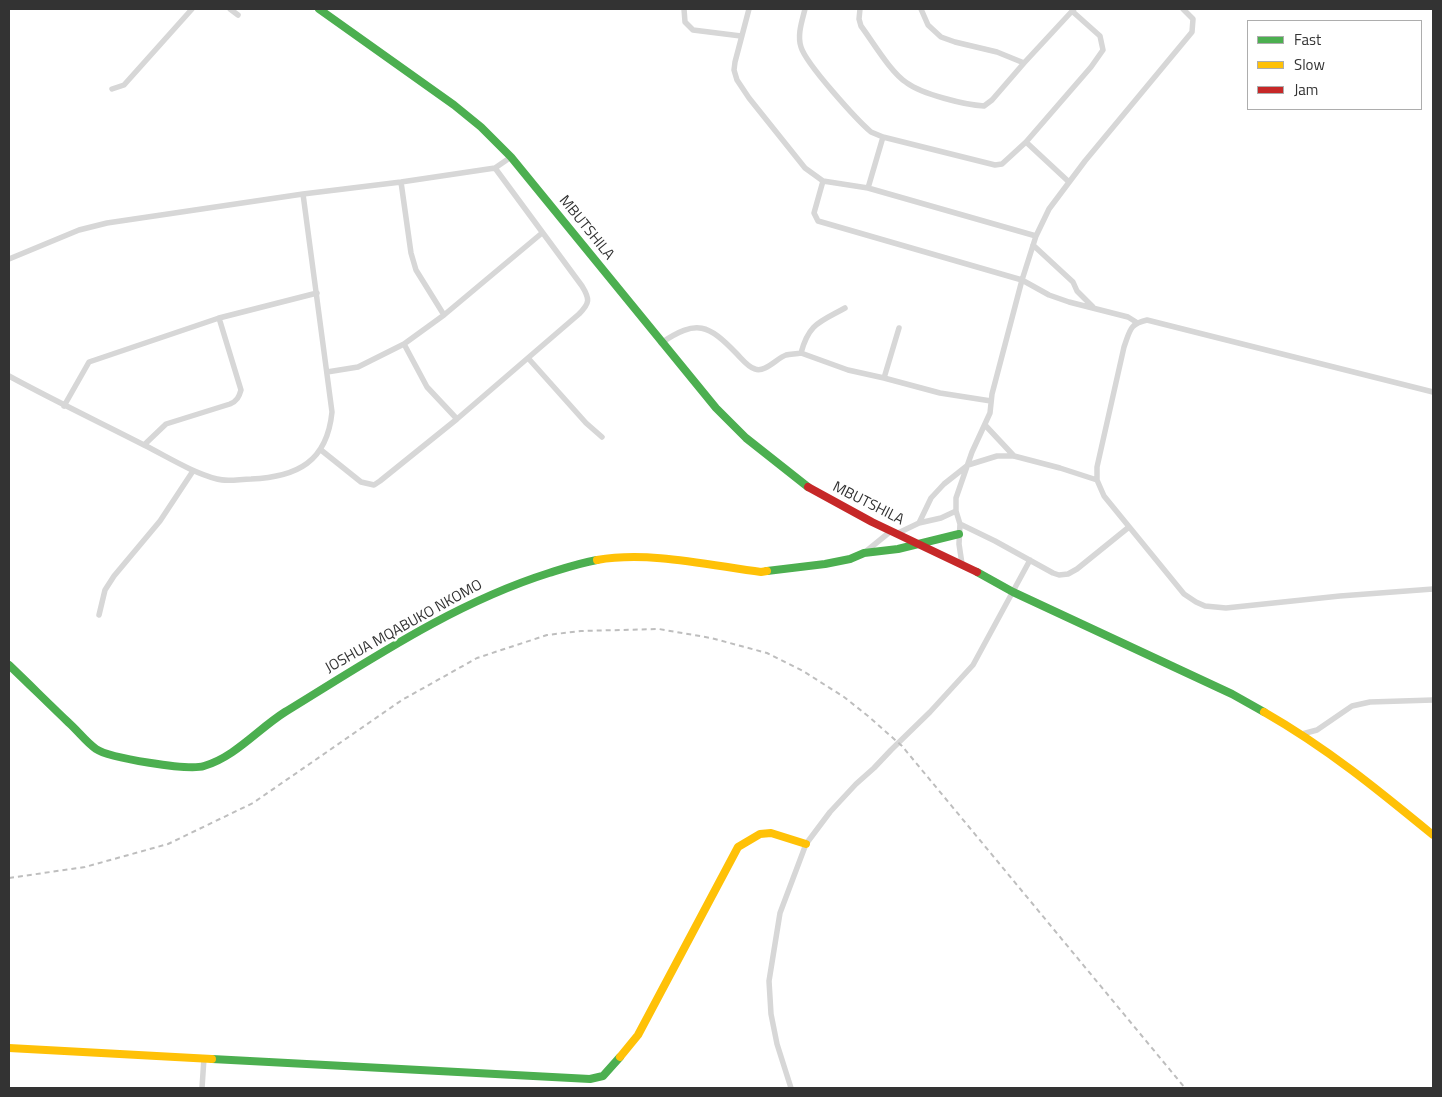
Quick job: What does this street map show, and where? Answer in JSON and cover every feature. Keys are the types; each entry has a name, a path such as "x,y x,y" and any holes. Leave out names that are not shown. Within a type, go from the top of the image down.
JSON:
{"street":[{"path":"112,89 124,85 192,9"},
{"path":"230,9 238,15"},
{"name":"MBUTSHILA","path":"319,9 454,105 481,127 511,157 716,408 752,444 802,483 827,499 962,564 1013,592 1232,694 1302,734 1361,776 1433,835"},
{"path":"684,9 686,22 693,30 742,36"},
{"path":"749,9 734,70 737,80 755,106 806,168 822,181 868,188 1036,236"},
{"path":"805,9 799,36 802,49 810,63 871,132 883,137 995,165 1002,164 1026,142 1091,67 1103,50 1100,36 1073,10 992,100 984,106 976,106 924,92 906,83 897,75 861,26 859,19 860,9"},
{"path":"922,9 928,25 941,37 997,52 1024,63"},
{"path":"962,564 960,524 956,512 956,498 972,452 990,413 991,401 1022,280 1036,236 1049,209 1069,182 1192,32 1192,19 1183,9"},
{"path":"868,188 883,137"},
{"path":"1026,142 1069,182"},
{"path":"9,259 79,230 107,223 495,168 511,157"},
{"path":"321,450 361,482 374,485 386,478 528,358 579,314 588,303 585,291 495,168"},
{"path":"822,181 814,212 818,221 1022,280 1049,295 1128,317 1136,322"},
{"path":"401,182 411,253 416,270 444,315"},
{"path":"9,376 193,471 219,480 268,478 292,473 306,464 321,450 331,428 332,412 303,194"},
{"path":"327,372 358,367 404,344 444,315 542,233"},
{"path":"1033,245 1073,282 1078,291 1093,307"},
{"path":"64,406 89,362 219,318 317,293"},
{"path":"801,353 805,339 814,326 845,308"},
{"path":"144,445 166,424 236,402 239,397 241,390 219,318"},
{"path":"1433,392 1147,320 1136,322 1130,328 1124,347 1097,467 1097,480 1104,496 1184,594 1205,606 1226,608 1340,596 1433,589"},
{"path":"661,343 680,332 697,327 707,328 750,366 758,370 786,355 801,353 848,370 940,393 991,401"},
{"path":"884,378 898,328"},
{"path":"404,344 427,387 456,419"},
{"path":"528,358 586,423 602,437"},
{"path":"985,425 1014,456"},
{"path":"919,523 931,498 944,484 968,466 997,456 1014,456 1097,480"},
{"path":"99,615 105,590 114,576 160,522 193,471"},
{"path":"864,553 893,532 956,512"},
{"path":"960,524 1059,575 1068,574 1077,569 1129,527"},
{"name":"JOSHUA MQABUKO NKOMO","path":"9,666 97,750 118,757 168,765 202,767 226,756 276,718 377,656 480,599 523,581 584,562 613,557 640,556 761,572 825,564 850,559 864,553 919,544 959,534"},
{"path":"791,1088 777,1044 771,1014 770,981 774,940 780,913 806,844 830,812 856,784 930,712 973,665 1030,560"},
{"path":"1302,734 1317,730 1352,706 1370,702 1433,700"},
{"path":"9,1048 590,1079 603,1076 638,1035 738,847 760,834 771,832 806,844"},
{"path":"202,1088 204,1058"}],"railway":[{"path":"9,878 85,867 168,844 253,803 402,700 477,658 547,635 581,631 659,629 711,638 767,653 803,671 844,697 902,746 1185,1088"}],"traffic: fast":[{"path":"319,9 454,105 481,127 511,157 716,408 746,438 808,487"},
{"path":"767,571 825,564 850,559 864,553 898,549 959,534"},
{"path":"9,665 96,749 104,753 149,763 183,767 204,766 226,756 285,712 446,616 514,585 567,567 597,560"},
{"path":"977,572 1013,592 1232,694 1264,712"},
{"path":"212,1059 590,1079 603,1076 620,1057"}],"traffic: slow":[{"path":"597,560 637,557 658,558 761,572 767,571"},
{"path":"1264,712 1309,740 1372,785 1433,835"},
{"path":"620,1057 638,1035 738,847 760,834 771,833 806,844"},
{"path":"9,1048 212,1059"}],"traffic: jam":[{"path":"808,487 872,522 977,572"}]}
